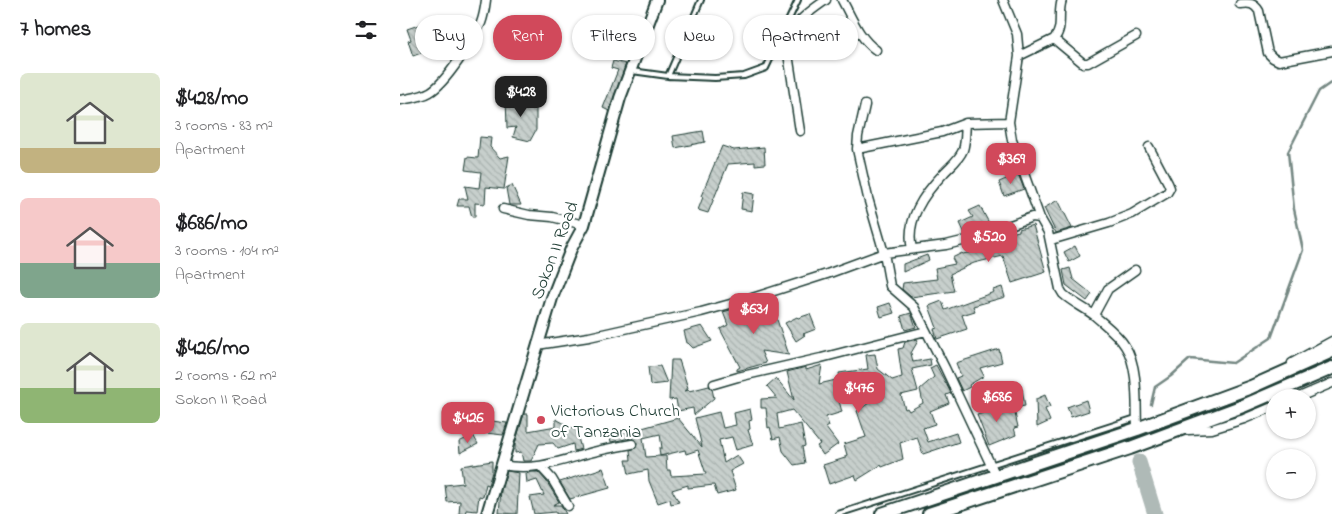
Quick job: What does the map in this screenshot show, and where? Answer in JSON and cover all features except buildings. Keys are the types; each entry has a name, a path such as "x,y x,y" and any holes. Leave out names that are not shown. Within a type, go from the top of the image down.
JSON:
{"highway":[{"path":"882,514 993,471 1251,387 1332,351"},
{"path":"929,514 1130,448 1243,406 1332,368"}],"street":[{"path":"400,100 430,92 440,84 481,23 486,0"},
{"name":"Sokon II Road","path":"487,514 537,345 560,276 584,225 620,98 657,0"},
{"path":"800,131 788,43 798,23 826,0"},
{"path":"842,0 860,34 867,44 876,50"},
{"path":"1003,0 1017,34 1019,56 1009,122 1012,140 1040,218 1051,240 1060,289 1063,294 1094,315 1116,334 1132,359 1136,424"},
{"path":"1019,56 1054,39 1060,30 1062,0"},
{"path":"1240,4 1250,3 1256,6 1259,11 1268,53 1272,58 1280,62 1332,51"},
{"path":"1054,39 1073,56 1083,63 1088,63 1136,36"},
{"path":"865,105 857,149 868,198 884,253 890,286 914,308 993,471"},
{"path":"857,149 942,132 966,123 1009,122"},
{"path":"912,249 911,224 922,200 958,159 963,150 966,123"},
{"path":"1051,240 1110,223 1132,214 1167,193 1170,188 1149,147"},
{"path":"503,209 529,215 552,217 584,225"},
{"path":"537,345 589,337 710,309 819,277 884,253 946,245 975,238 1024,219 1040,218"},
{"path":"1094,315 1108,289 1135,270"},
{"path":"714,384 738,376 822,358 926,331"},
{"path":"1251,387 1332,341"},
{"path":"1316,390 1332,383"},
{"path":"1176,431 1212,428 1244,419 1266,410"},
{"path":"502,465 529,468 632,444"},
{"path":"540,466 552,479 568,506"}],"lane":[{"path":"668,76 701,0"},
{"path":"630,70 668,76 715,78 744,76 766,68 798,0"},
{"path":"838,514 993,471"}],"waterway":[{"path":"1151,404 1155,387 1190,359 1233,363 1271,338 1303,250 1294,209 1288,152 1319,91 1332,82"},
{"path":"1139,462 1155,514"}],"place":[{"name":"Victorious Church of Tanzania","path":"541,420"}]}
